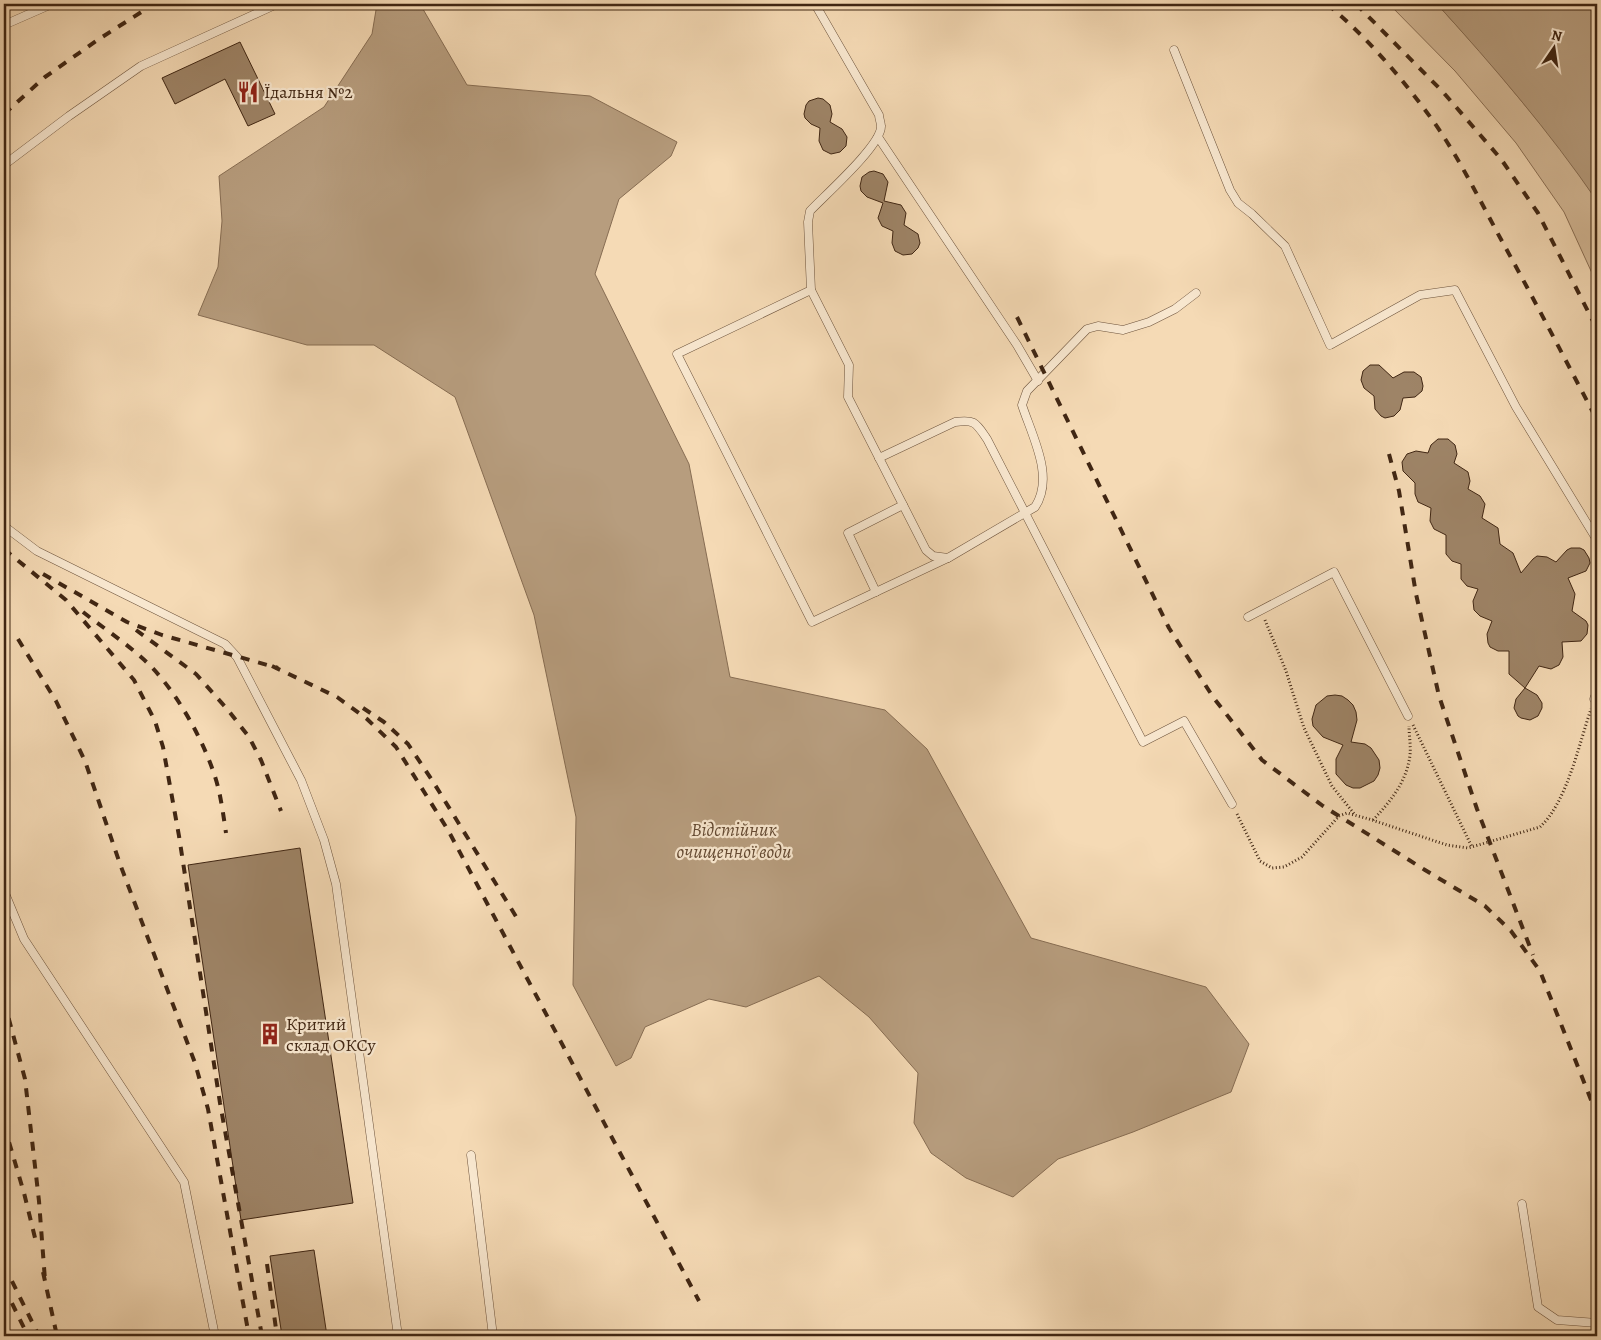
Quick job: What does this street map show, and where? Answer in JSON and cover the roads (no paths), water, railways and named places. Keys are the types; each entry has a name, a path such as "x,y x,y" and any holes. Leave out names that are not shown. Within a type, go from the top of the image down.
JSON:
{"lane":[{"path":"4,25 52,4"},
{"path":"4,165 69,116 141,66 277,4"},
{"path":"815,4 878,115 882,127 878,137 862,158 810,211 808,222 812,290 850,365 848,397 926,550 933,556 948,558"},
{"path":"1174,50 1230,190 1238,203 1285,246 1330,345 1420,295 1455,290 1516,407 1597,540"},
{"path":"878,137 1017,345 1038,381"},
{"path":"812,290 677,354 812,622 948,558 1035,508 1044,486 1041,460 1022,405 1027,391 1087,330 1098,326 1123,330 1149,322 1174,309 1196,292"},
{"path":"879,458 955,422 968,420 976,423 987,439 1142,742 1184,721 1232,804"},
{"path":"876,592 848,534 903,505"},
{"path":"4,526 37,551 225,644 237,657 301,780 324,840 336,884 398,1336"},
{"path":"1248,617 1334,572 1408,716"},
{"path":"1594,699 1597,691"},
{"path":"4,891 24,939 184,1182 215,1336"},
{"path":"471,1155 493,1336"},
{"path":"1522,1204 1538,1307 1557,1320 1597,1323"}],"water":[{"name":"Відстійник очищенної води","path":"377,4 420,4 467,85 590,96 677,142 671,156 619,199 595,274 689,464 730,677 885,710 927,749 1031,938 1206,987 1249,1044 1231,1092 1133,1132 1058,1159 1013,1197 966,1178 931,1153 914,1123 918,1073 869,1017 819,976 746,1007 709,999 645,1027 631,1058 616,1066 573,985 576,817 534,615 455,397 374,345 307,345 198,315 218,267 222,221 219,176 324,107 372,34"},
{"path":"1437,4 1597,4 1597,201 1520,100"}],"railway":[{"path":"4,114 45,77 99,39 154,4"},
{"path":"1327,4 1395,72 1420,103 1451,148 1597,420"},
{"path":"1356,4 1443,92 1501,159 1538,213 1597,329"},
{"path":"1017,317 1169,628 1213,697 1262,760 1323,806 1485,906 1511,931 1540,971 1597,1115"},
{"path":"1389,454 1399,491 1416,594 1439,696 1477,809 1533,955"},
{"path":"4,549 66,600 134,680 155,721 163,747 179,836 220,1103 262,1336"},
{"path":"43,574 127,622 162,635 278,668"},
{"path":"83,612 154,669 178,701 199,737 214,774 226,833"},
{"path":"136,630 196,674 228,710 249,737 261,760 281,811"},
{"path":"18,639 56,701 85,761 120,864 195,1063 208,1109 249,1336"},
{"path":"272,666 337,697 367,719 396,747 448,830 699,1301"},
{"path":"363,708 384,722 408,744 520,923"},
{"path":"4,1001 25,1079 39,1201 45,1280"},
{"path":"4,1125 37,1246"},
{"path":"267,1264 277,1336"},
{"path":"4,1265 39,1336"},
{"path":"43,1272 57,1336"},
{"path":"4,1287 28,1336"},
{"path":"4,1316 13,1336"}],"place":[{"name":"Їдальня №2","path":"248,92"},
{"name":"Критий склад ОКСу","path":"270,1034"}]}
